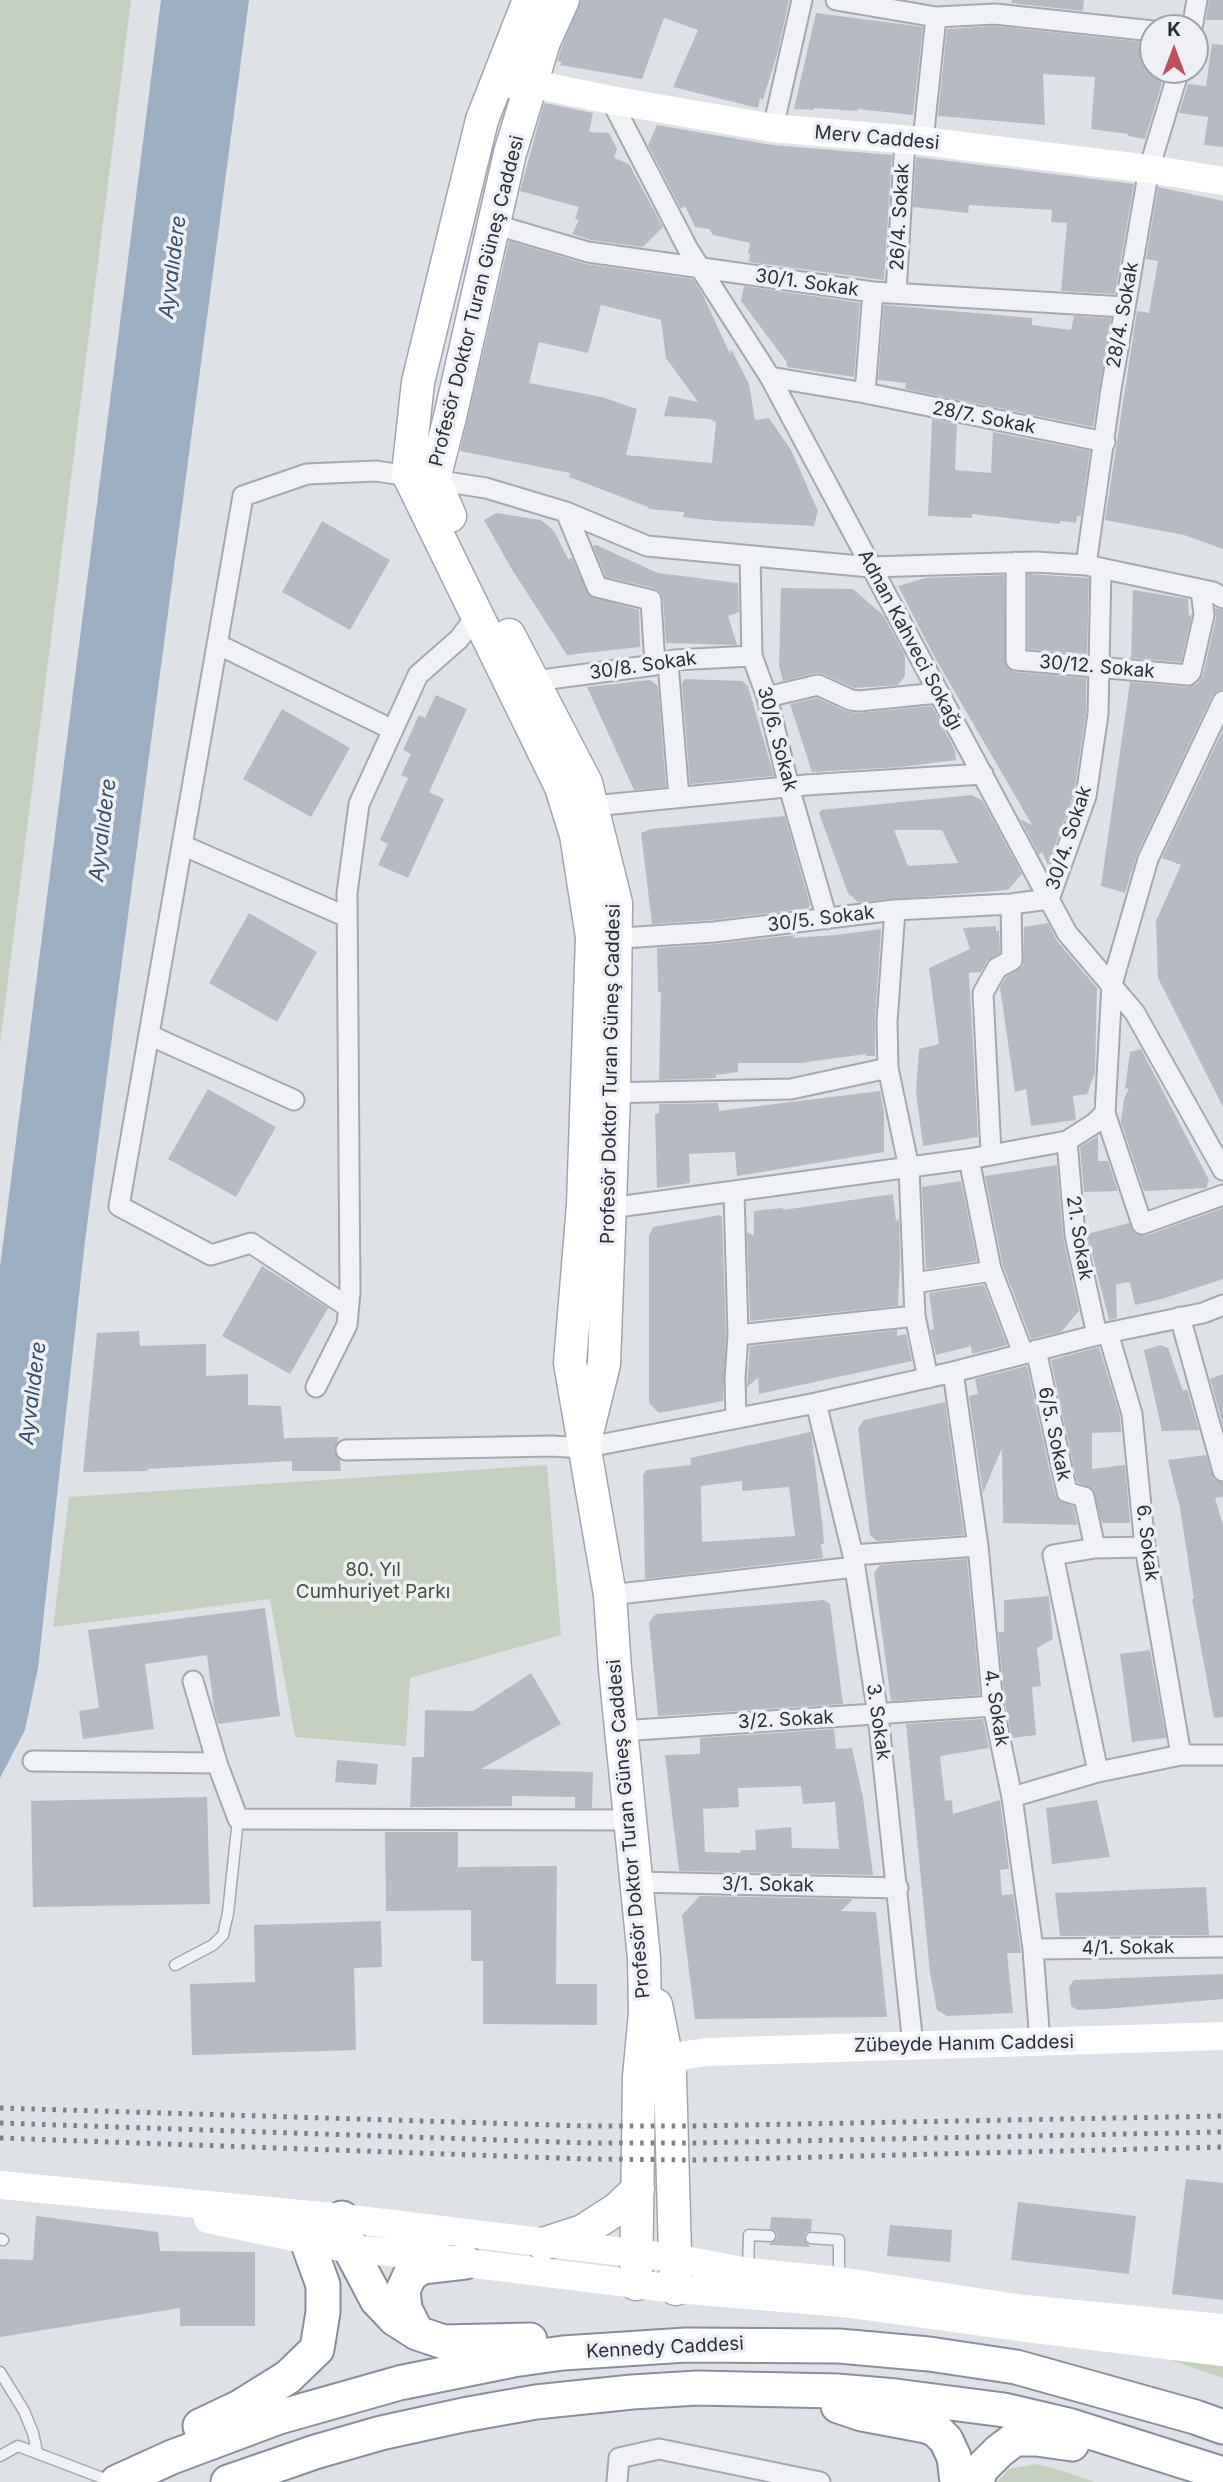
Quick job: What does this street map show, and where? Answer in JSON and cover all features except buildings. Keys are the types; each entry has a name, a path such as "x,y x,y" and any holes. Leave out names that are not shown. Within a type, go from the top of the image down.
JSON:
{"highway":[{"path":"115,2482 191,2431 240,2407 288,2377 317,2349 323,2312 323,2285 307,2228"},
{"path":"346,2234 377,2300 395,2319 417,2333 444,2342 570,2340 619,2349"},
{"path":"417,2333 405,2309 403,2290 410,2275 422,2267 465,2262"},
{"name":"Kennedy Caddesi","path":"115,2482 173,2456 345,2397 513,2360 686,2345 839,2346 929,2354 1016,2367 1223,2427"},
{"path":"786,2388 862,2414 936,2430 949,2445 954,2457 957,2482"},
{"path":"228,2482 314,2452 381,2433 536,2402 671,2390 786,2388 896,2396 1003,2410 1068,2425 1223,2474"},
{"path":"976,2482 981,2469 1015,2440 1088,2446 1138,2446"}],"main road":[{"name":"Profesör Doktor Turan Güneş Caddesi","path":"529,0 482,120 418,382 421,477 476,616 561,787 603,938 600,1093 610,1208 604,1364 583,1448"},
{"name":"Profesör Doktor Turan Güneş Caddesi","path":"421,477 450,416 510,153 544,42 563,0"},
{"name":"Merv Caddesi","path":"496,84 533,84 773,128 914,141 1149,169 1223,181"},
{"name":"Profesör Doktor Turan Güneş Caddesi","path":"421,477 487,593 586,783 616,903 603,938"},
{"name":"Profesör Doktor Turan Güneş Caddesi","path":"600,1093 583,1205 570,1363 610,1595 644,1958 645,2013 639,2077 637,2269"},
{"name":"Profesör Doktor Turan Güneş Caddesi","path":"644,1958 670,2075 675,2274"},
{"path":"655,2000 682,2043 706,2052"},
{"name":"Zübeyde Hanım Caddesi","path":"670,2075 675,2060 680,2056 706,2052 1223,2036"},
{"path":"0,2185 106,2195 346,2234 543,2244 637,2269"},
{"path":"543,2244 583,2231 617,2209 638,2189"},
{"path":"346,2234 422,2255 465,2262 637,2269 843,2303 1223,2352"},
{"path":"675,2274 748,2272 839,2281 1024,2309 1223,2328"}],"street":[{"path":"773,128 802,0"},
{"path":"836,0 936,18 996,7 1139,29"},
{"name":"26/4. Sokak","path":"896,293 914,141 936,18"},
{"name":"28/4. Sokak","path":"1093,566 1105,442 1125,307 1149,169 1176,84"},
{"name":"Adnan Kahveci Sokağı","path":"611,100 700,268 770,377 1067,933 1135,1013 1223,1170"},
{"name":"30/1. Sokak","path":"493,224 588,252 873,292 1125,307"},
{"path":"865,393 873,292"},
{"name":"28/7. Sokak","path":"770,377 865,393 1105,442"},
{"path":"348,1307 251,1243 211,1255 119,1206 243,496 307,474 376,471 486,488 566,512 647,546 870,567 1016,562 1093,566 1201,590 1223,598"},
{"path":"566,512 597,587 651,600 679,797"},
{"name":"30/6. Sokak","path":"750,556 752,656 767,697 789,787 827,919"},
{"name":"30/12. Sokak","path":"1016,562 1016,660 1182,676 1191,672 1204,615 1201,590"},
{"name":"30/4. Sokak","path":"1049,899 1086,796 1098,714 1099,666 1093,566"},
{"path":"316,1387 347,1325 347,893 359,804 418,675 459,639 476,616"},
{"path":"217,644 393,730"},
{"name":"30/8. Sokak","path":"534,681 662,664 674,660 752,656"},
{"path":"767,697 818,685 859,701 938,693"},
{"path":"1223,701 1149,859 1112,984 1105,1113 1142,1224 1223,1195"},
{"path":"593,806 789,787 983,774"},
{"path":"182,845 347,917"},
{"name":"30/5. Sokak","path":"603,938 827,919 895,910 1011,904 1049,899"},
{"path":"991,1153 983,993 997,968 1012,960 1011,904"},
{"path":"895,910 887,1022 888,1068 909,1168 915,1316 928,1378"},
{"path":"149,1035 295,1100"},
{"path":"600,1093 791,1089 888,1068"},
{"path":"610,1208 909,1168 1067,1141 1095,1123 1105,1113"},
{"name":"21. Sokak","path":"1067,1141 1075,1234 1103,1334"},
{"path":"969,1159 992,1271 1030,1351"},
{"path":"734,1193 738,1335 736,1418"},
{"path":"914,1283 992,1271"},
{"path":"346,1450 552,1446 583,1448 816,1403 928,1378 1030,1351 1203,1313 1223,1305"},
{"path":"738,1335 915,1316"},
{"path":"1180,1317 1223,1471"},
{"name":"6. Sokak","path":"1103,1334 1132,1414 1145,1547 1181,1755"},
{"name":"6/5. Sokak","path":"1030,1351 1067,1492 1084,1497 1095,1548"},
{"name":"4. Sokak","path":"953,1372 978,1546 993,1706 1012,1797 1033,1950 1040,2043"},
{"name":"3. Sokak","path":"816,1403 854,1561 878,1715 913,2045"},
{"path":"610,1595 978,1546"},
{"path":"1098,1772 1053,1555 1095,1548 1145,1547"},
{"path":"193,1681 217,1763 239,1819 630,1820"},
{"name":"3/2. Sokak","path":"621,1731 993,1706"},
{"path":"1012,1797 1098,1772 1181,1755 1223,1755"},
{"path":"33,1761 217,1763"},
{"name":"3/1. Sokak","path":"637,1882 898,1888"},
{"name":"4/1. Sokak","path":"1033,1950 1223,1947"},
{"path":"617,2482 619,2458 659,2449 820,2482"}],"lane":[{"path":"175,1965 213,1945 223,1935 239,1819"},
{"path":"748,2272 749,2235 770,2236"},
{"path":"811,2238 839,2240 839,2281"},
{"path":"0,2372 24,2412 37,2452"},
{"path":"0,2456 18,2446 115,2482"}],"green space":[{"path":"0,0 131,0 0,1045"},
{"name":"80. Yıl Cumhuriyet Parkı","path":"547,1465 561,1635 410,1678 406,1746 295,1737 270,1599 53,1627 69,1497"},
{"path":"1153,2354 1223,2364 1223,2378"},
{"path":"1037,2464 1095,2482 997,2482 1009,2469"}],"water":[{"name":"Ayvalıdere","path":"161,0 249,0 85,1241 38,1668 25,1730 0,1778 0,1267"}],"railway":[{"path":"0,2108 586,2126 1223,2116"},
{"path":"0,2123 587,2143 1223,2132"},
{"path":"0,2138 587,2159 695,2160 1223,2147"}]}
